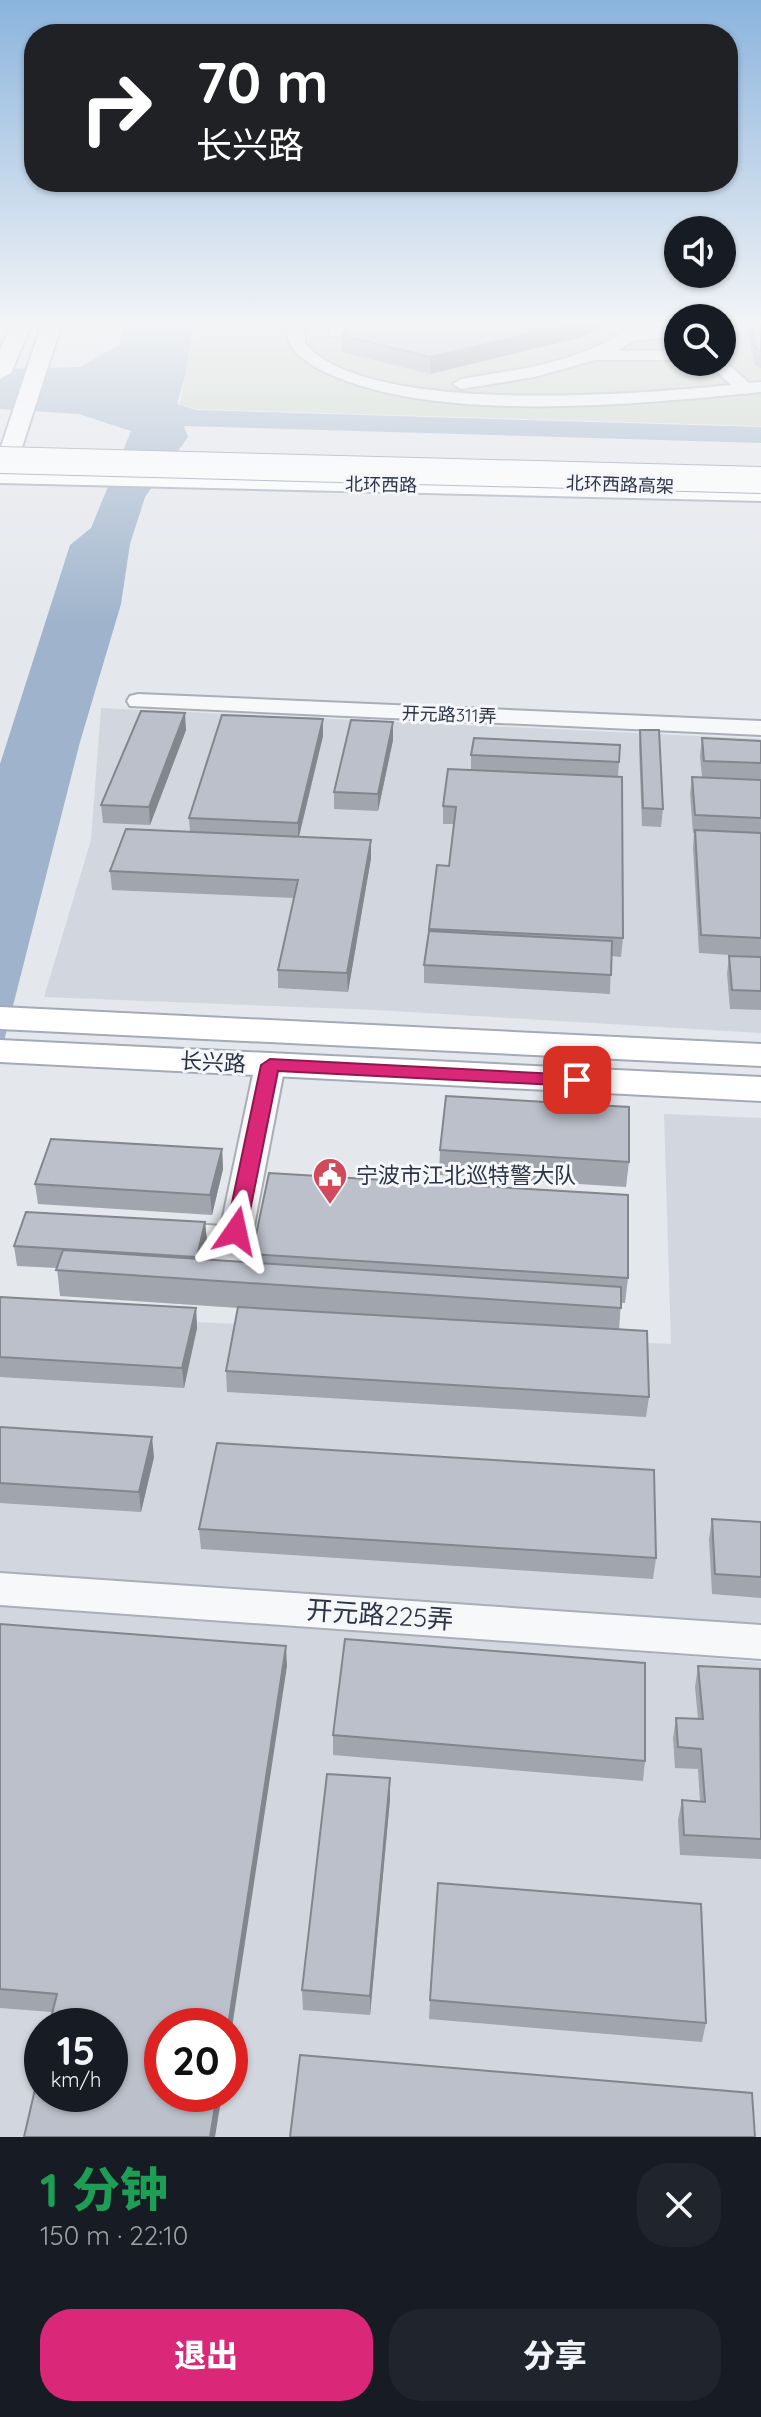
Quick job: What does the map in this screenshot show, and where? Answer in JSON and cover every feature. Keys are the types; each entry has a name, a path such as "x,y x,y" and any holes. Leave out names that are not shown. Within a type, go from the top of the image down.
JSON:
{"highway":[{"name":"北环西路高架","path":"3,458 761,478"},
{"name":"北环西路高架","path":"3,458 761,492"}],"main road":[{"path":"0,476 16,423"},
{"name":"北环西路","path":"3,458 71,454 213,470 761,492"},
{"name":"北环西路","path":"0,476 52,477 213,470 761,478"},
{"name":"长兴路","path":"3,1035 761,1055"},
{"name":"长兴路","path":"3,1035 270,1065 761,1089"}],"street":[{"name":"开元路311弄","path":"138,701 761,728"},
{"path":"137,1232 229,1238 236,1231 260,1192 270,1065"},
{"name":"开元路225弄","path":"0,1589 761,1642"}],"shaded area":[{"path":"101,708 761,739 761,1033 376,1010 44,997 91,840"},
{"path":"664,1114 761,1118 761,1625 0,1574 0,1313 671,1344"},
{"path":"0,1602 761,1662 761,2137 0,2137"}],"green space":[{"path":"652,423 761,423 761,426"}],"water":[{"path":"106,423 619,423 761,427 761,443 184,426 188,437 145,497 130,544 121,604 80,742 0,1057 0,764 70,545 91,528 131,431"}],"building":[{"path":"141,711 185,713 149,807 101,805"},
{"path":"222,715 323,719 298,823 189,818"},
{"path":"351,720 393,722 378,794 334,792"},
{"path":"640,730 659,730 663,809 643,808"},
{"path":"474,738 620,745 619,762 471,755"},
{"path":"702,738 761,741 761,763 704,761"},
{"path":"448,769 622,777 623,938 429,929 437,865 449,866 456,807 443,806"},
{"path":"692,777 761,780 761,818 695,815"},
{"path":"126,829 371,840 347,973 278,970 298,880 110,871"},
{"path":"695,830 761,833 761,938 701,935"},
{"path":"429,931 612,941 611,975 424,965"},
{"path":"729,956 761,957 761,991 732,990"},
{"path":"446,1096 629,1107 629,1162 440,1150"},
{"path":"51,1139 222,1149 210,1195 35,1184"},
{"path":"269,1173 628,1195 628,1278 252,1254"},
{"path":"26,1212 205,1222 197,1257 14,1246"},
{"path":"63,1250 621,1287 621,1308 56,1270"},
{"path":"0,1297 196,1308 182,1368 0,1357"},
{"path":"238,1307 647,1331 649,1397 226,1371"},
{"path":"0,1427 152,1437 139,1492 0,1483"},
{"path":"217,1443 654,1470 656,1558 199,1529"},
{"path":"712,1519 761,1522 761,1577 715,1574"},
{"path":"0,1624 286,1646 231,2008 144,2008 144,2112 214,2112 210,2137 24,2137 30,2112 128,2112 128,2008 54,2008 57,1994 0,1989"},
{"path":"345,1639 645,1663 645,1761 333,1735"},
{"path":"698,1666 760,1669 761,1839 684,1835 682,1800 705,1802 701,1749 678,1747 676,1718 703,1719"},
{"path":"327,1774 390,1778 370,1996 302,1990"},
{"path":"438,1883 701,1904 706,2023 430,2000"},
{"path":"300,2055 752,2093 755,2137 290,2137"}],"railway":[{"path":"0,464 761,487"}],"place":[{"name":"宁波市江北巡特警大队","path":"330,1206"}],"route":[{"path":"236,1231 270,1065 577,1080"}]}
